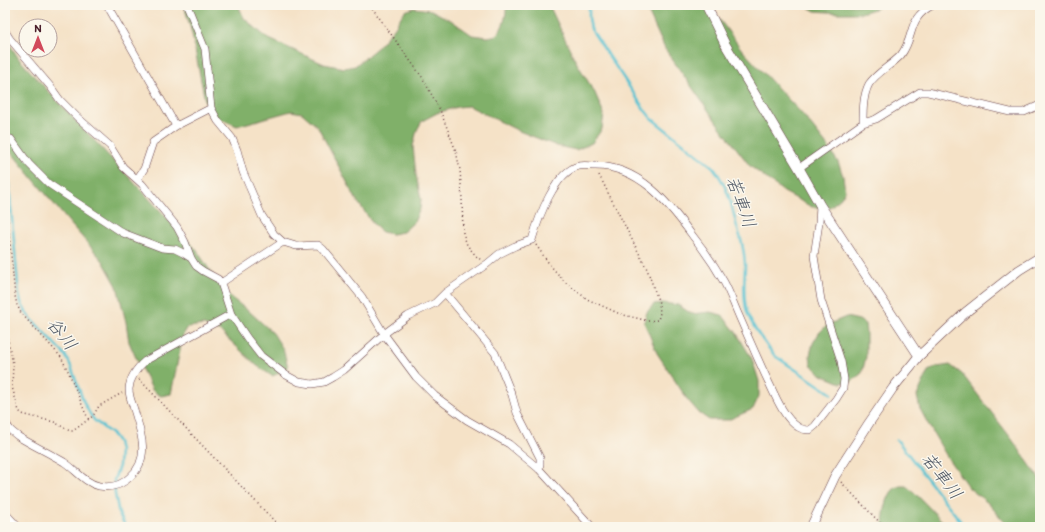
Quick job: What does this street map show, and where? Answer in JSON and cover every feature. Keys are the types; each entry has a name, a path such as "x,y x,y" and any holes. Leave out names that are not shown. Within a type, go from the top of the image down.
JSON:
{"street":[{"path":"107,5 176,126"},
{"path":"187,5 205,49 212,108 218,121 232,138 243,172 262,216 274,234 283,242 296,246 318,245 323,249 362,298 384,334 416,377 435,396 467,420 509,444 539,469 592,527"},
{"path":"706,5 725,44 800,168 820,205 919,356"},
{"path":"863,123 865,93 869,84 900,55 908,44 913,24 919,15 933,5"},
{"path":"5,31 60,100 110,146 123,167 142,184 177,227 196,266 218,279 221,283 231,314 261,356 286,375 299,382 312,384 324,382 333,377 344,370 384,334 408,316 435,303 445,293 500,254 515,246 532,240 544,207 555,187 568,172 579,166 605,166 620,170 633,176 653,190 669,205 708,256 725,283 764,374 788,417 799,428 810,430 816,426 836,399 843,388 844,379 841,361 821,300 814,256 820,205"},
{"path":"800,168 863,123 876,119 920,92 1010,112 1024,112 1040,106"},
{"path":"137,180 144,169 153,142 176,126 212,108"},
{"path":"7,138 11,139 29,164 49,184 123,233 162,248 175,249 191,258"},
{"path":"221,283 283,242"},
{"path":"811,527 835,476 893,388 919,356 966,312 1019,270 1040,257"},
{"path":"445,293 495,354 512,395 517,413 540,458 539,469"},
{"path":"5,420 7,426 12,432 65,463 87,481 99,486 114,486 126,481 140,466 143,446 129,389 133,374 145,361 231,314"},
{"path":"5,513 18,527"}],"path":[{"path":"370,5 422,77 440,110 456,151 460,170 463,233 467,245 476,256 487,264"},
{"path":"5,121 8,130 7,138"},
{"path":"532,240 550,265 565,282 587,299 620,314 648,321 658,320 660,313 659,303 647,269 594,166"},
{"path":"5,193 17,305 21,313 61,357 85,412 90,419"},
{"path":"5,245 10,245"},
{"path":"5,326 13,364 12,387 19,410 22,414 54,422 73,431 90,419 99,406 129,389"},
{"path":"133,374 280,527"},
{"path":"835,476 884,527"}],"green space":[{"path":"184,5 238,5 244,18 267,38 324,64 344,68 355,66 378,47 395,27 405,11 414,8 431,10 452,21 472,35 488,37 497,35 501,28 505,17 506,5 549,5 575,60 595,93 604,114 602,129 592,143 576,150 557,146 519,131 469,106 457,107 437,113 422,121 417,130 413,146 416,175 421,200 420,209 414,222 403,232 392,234 382,232 374,225 357,201 318,127 302,113 291,111 237,126 212,115 205,101 192,34"},
{"path":"645,5 709,5 742,50 803,115 826,144 838,162 843,176 845,191 841,198 830,207 812,207 784,192 750,166 720,127 665,49"},
{"path":"804,5 881,5 878,8 861,13 840,13 815,11"},
{"path":"5,37 18,58 195,248 225,293 251,313 273,333 283,349 288,367 285,371 272,376 256,365 221,332 204,325 188,327 183,335 171,394 161,396 153,391 129,342 126,322 117,286 103,261 5,145"},
{"path":"663,303 678,305 692,314 710,312 722,315 736,332 752,359 759,381 759,396 753,409 728,420 709,420 699,413 687,399 657,353 644,322 647,312 654,304"},
{"path":"846,317 859,320 865,324 866,357 862,373 851,382 841,383 822,375 811,365 810,355 813,343 819,333 827,325"},
{"path":"950,365 962,374 1040,479 1040,527 1009,527 988,503 969,488 949,460 932,431 920,409 917,396 928,371 937,367"},
{"path":"900,486 906,486 915,493 948,527 883,527 884,512 889,496 894,489"}],"waterway":[{"name":"若車川","path":"589,5 591,29 644,109 651,118 713,167 726,188 744,253 745,306 755,329 775,356 832,394"},
{"name":"谷川","path":"5,143 19,295 22,305 28,315 65,355 70,364 84,403 94,420 114,436 118,442 120,451 119,466 114,480 115,494 119,514 126,527"},
{"name":"若車川","path":"897,440 965,527"}]}
